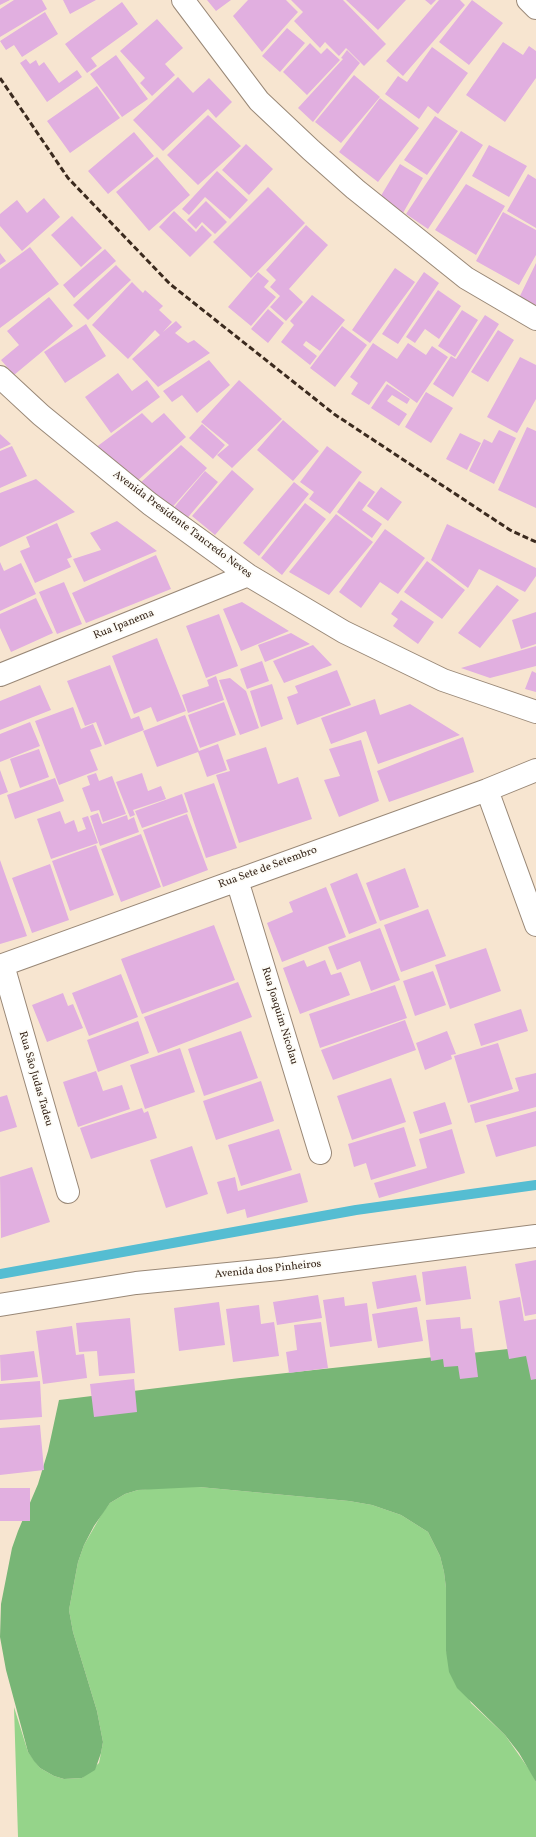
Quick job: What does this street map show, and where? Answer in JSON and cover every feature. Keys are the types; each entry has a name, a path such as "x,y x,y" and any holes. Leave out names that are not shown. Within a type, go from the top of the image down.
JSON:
{"street":[{"path":"183,0 259,101 316,155 354,189 466,278 536,319"},
{"path":"528,0 536,8"},
{"name":"Avenida Presidente Tancredo Neves","path":"0,377 41,415 150,504 248,575 344,632 430,674 536,712"},
{"name":"Rua Ipanema","path":"0,675 248,575"},
{"name":"Rua Sete de Setembro","path":"1,966 487,790 536,770"},
{"path":"487,790 536,925"},
{"name":"Rua Joaquim Nicolau","path":"237,880 320,1153"},
{"name":"Rua São Judas Tadeu","path":"1,966 68,1192"},
{"name":"Avenida dos Pinheiros","path":"0,1305 136,1283 279,1269 536,1236"}],"green space":[{"path":"536,1346 536,1782 519,1753 505,1735 457,1688 449,1672 446,1651 446,1588 444,1572 440,1556 428,1532 401,1515 372,1505 349,1501 199,1487 138,1490 125,1494 110,1503 94,1526 84,1545 78,1562 69,1610 73,1632 97,1711 103,1742 101,1753 95,1770 82,1778 64,1779 54,1776 40,1768 34,1761 28,1752 6,1670 0,1637 1,1604 12,1548 38,1484 48,1451 59,1400 240,1378"},
{"path":"169,1487 199,1487 349,1501 372,1505 401,1515 428,1532 440,1556 444,1572 446,1588 446,1651 471,1703 505,1735 533,1775 536,1782 536,1837 18,1837 14,1707 28,1752 40,1768 54,1776 64,1779 82,1778 99,1763 103,1742 97,1711 73,1632 69,1610 78,1562 84,1545 103,1512 110,1503 125,1494 138,1490"}],"building":[{"path":"0,0 10,0 0,5"},
{"path":"14,0 42,0 47,9 0,37 0,9"},
{"path":"63,0 96,0 70,14"},
{"path":"207,0 231,0 216,11"},
{"path":"248,0 286,0 298,12 262,52 233,16"},
{"path":"291,0 343,0 386,44 364,66 346,48 339,56 325,42 320,48 294,21 303,12"},
{"path":"346,0 406,0 378,30"},
{"path":"425,0 436,0 431,5"},
{"path":"439,0 460,0 465,5 403,76 386,61"},
{"path":"472,0 503,23 469,65 439,42"},
{"path":"122,2 138,24 91,58 97,66 87,73 65,44"},
{"path":"45,12 58,34 22,57 14,45 6,50 0,41"},
{"path":"157,19 183,48 165,64 175,75 152,96 140,83 145,78 120,51"},
{"path":"287,28 305,43 280,72 262,56"},
{"path":"503,42 523,55 529,46 536,51 536,78 505,122 466,95"},
{"path":"310,43 321,54 327,48 340,60 307,95 283,72"},
{"path":"432,47 468,73 438,114 428,106 419,119 385,94 398,76 407,82"},
{"path":"347,50 360,63 313,122 298,108 343,59 341,58"},
{"path":"116,55 148,99 122,117 90,74"},
{"path":"26,59 30,64 36,60 39,66 44,62 59,83 77,70 82,77 47,102 20,63"},
{"path":"354,75 380,97 341,143 315,122"},
{"path":"178,77 193,93 209,78 232,102 216,118 208,109 163,151 133,120"},
{"path":"97,86 120,118 70,153 47,121"},
{"path":"380,98 419,128 378,182 339,152"},
{"path":"208,115 241,146 198,185 167,155"},
{"path":"435,116 458,131 427,175 404,160"},
{"path":"461,131 483,145 428,229 406,214"},
{"path":"134,132 154,156 108,194 88,171"},
{"path":"246,144 273,169 249,195 222,170"},
{"path":"489,145 527,166 509,197 472,176"},
{"path":"157,157 190,195 149,231 116,192"},
{"path":"400,164 423,178 403,213 379,199"},
{"path":"217,171 248,200 230,219 205,197 189,215 182,209"},
{"path":"528,174 536,179 536,228 507,211"},
{"path":"466,184 505,206 476,255 435,230"},
{"path":"268,187 305,223 251,278 213,242"},
{"path":"44,198 60,217 22,251 0,226 0,214 17,200 27,213"},
{"path":"206,201 227,222 215,234 202,222 196,229 187,220"},
{"path":"174,211 196,232 202,225 212,235 190,257 159,227"},
{"path":"503,212 536,230 536,255 519,285 476,261"},
{"path":"72,216 102,248 81,267 51,235"},
{"path":"306,225 328,245 289,289 303,302 286,321 270,307 280,296 270,287 276,280 266,270"},
{"path":"30,247 59,284 0,328 0,269"},
{"path":"105,249 116,261 74,298 63,285"},
{"path":"0,253 6,261 0,265"},
{"path":"536,263 536,307 519,298"},
{"path":"116,265 131,280 88,320 73,305"},
{"path":"395,268 415,282 370,343 352,330"},
{"path":"258,272 269,281 264,287 276,297 251,326 228,307"},
{"path":"424,272 439,283 398,344 382,334"},
{"path":"132,282 143,293 145,290 163,306 159,310 172,322 163,332 176,321 182,327 175,333 188,343 194,340 210,353 158,387 132,359 160,335 155,330 128,359 92,325"},
{"path":"438,290 461,306 439,339 425,329 415,343 406,337"},
{"path":"312,295 345,320 320,351 306,341 303,345 317,356 310,365 281,342 294,325 290,321"},
{"path":"49,297 73,326 14,375 1,360 19,345 7,331"},
{"path":"268,309 284,323 268,343 251,329"},
{"path":"462,310 478,320 455,357 438,346"},
{"path":"485,315 499,324 453,397 433,384 451,356 456,359"},
{"path":"86,324 106,356 65,383 44,352"},
{"path":"342,326 367,345 335,387 310,368"},
{"path":"498,330 514,340 488,382 471,372"},
{"path":"373,343 397,359 408,343 426,355 432,346 448,357 417,403 386,381 369,405 351,394 358,383 350,377"},
{"path":"520,357 536,365 536,399 517,433 487,417"},
{"path":"209,360 230,385 197,413 182,395 172,402 163,391"},
{"path":"118,373 132,391 147,380 160,397 111,433 85,397"},
{"path":"239,380 282,419 232,468 217,455 229,445 201,422"},
{"path":"387,384 410,399 407,404 392,395 387,401 407,414 399,426 371,408"},
{"path":"426,392 453,408 431,443 405,427"},
{"path":"142,413 152,423 164,413 186,437 136,482 95,448"},
{"path":"283,420 319,451 293,481 257,450"},
{"path":"202,424 225,445 213,459 189,438"},
{"path":"527,427 536,431 536,508 498,490"},
{"path":"499,430 516,438 494,484 469,471 484,439 492,443"},
{"path":"460,433 481,443 467,470 446,459"},
{"path":"0,434 11,444 0,449"},
{"path":"181,445 207,468 169,511 138,485"},
{"path":"12,446 27,476 0,488 0,451"},
{"path":"327,446 362,472 330,514 309,499 314,492 300,482"},
{"path":"232,470 254,489 215,535 192,516"},
{"path":"205,471 218,482 184,522 171,511"},
{"path":"36,479 75,512 0,547 0,493"},
{"path":"359,481 375,492 362,510 382,524 372,538 337,512"},
{"path":"294,482 309,494 259,556 243,543"},
{"path":"381,487 402,502 388,521 367,506"},
{"path":"305,503 326,519 282,575 261,558"},
{"path":"336,514 373,542 329,595 289,572"},
{"path":"117,521 157,551 84,582 73,559 101,550 90,533"},
{"path":"57,523 72,557 67,559 71,567 35,583 20,551 30,547 26,537"},
{"path":"447,524 536,568 536,576 525,592 479,569 468,588 431,560"},
{"path":"385,529 425,558 398,594 380,582 361,608 339,592"},
{"path":"156,555 171,589 86,623 72,593"},
{"path":"427,561 465,590 442,619 404,592"},
{"path":"0,562 4,571 21,563 36,594 0,611"},
{"path":"64,582 82,624 57,634 39,592"},
{"path":"497,585 519,600 480,648 458,633"},
{"path":"36,598 53,633 11,652 0,628 0,614"},
{"path":"401,600 434,622 418,644 393,626 398,619 391,614"},
{"path":"242,602 289,631 241,651 223,609"},
{"path":"536,612 536,644 521,649 512,620"},
{"path":"219,614 238,666 206,678 186,626"},
{"path":"291,633 310,644 265,662 258,645"},
{"path":"157,638 186,711 157,722 151,707 134,714 112,656"},
{"path":"313,645 332,665 284,683 273,661"},
{"path":"536,646 536,666 490,678 461,668"},
{"path":"262,661 269,681 247,689 240,669"},
{"path":"110,665 131,719 139,716 144,730 105,745 96,722 85,726 67,681"},
{"path":"337,670 351,705 297,725 287,697 298,693 295,686"},
{"path":"532,671 536,673 536,692 525,689"},
{"path":"216,676 224,700 188,713 182,695 209,686 207,680"},
{"path":"230,678 246,691 259,728 240,735 219,680"},
{"path":"272,684 283,719 261,727 250,691"},
{"path":"40,685 51,710 0,730 0,701"},
{"path":"375,699 380,715 410,704 460,735 378,764 366,731 331,744 321,718"},
{"path":"224,702 236,735 200,748 188,715"},
{"path":"73,707 81,729 93,724 102,746 90,750 98,770 59,785 35,721"},
{"path":"185,715 199,751 218,744 227,770 207,777 198,752 157,767 143,731"},
{"path":"30,722 40,746 0,762 0,734"},
{"path":"463,737 474,772 389,802 377,771"},
{"path":"361,740 379,801 339,817 324,780 340,776 329,749"},
{"path":"266,747 278,784 298,777 312,819 239,843 216,775 230,771 226,760"},
{"path":"39,749 49,777 20,788 10,759"},
{"path":"0,770 8,792 0,795"},
{"path":"96,773 99,781 112,776 126,814 103,822 99,810 91,812 82,788 90,785 87,776"},
{"path":"142,773 148,791 161,786 166,799 133,810 135,815 130,817 116,782"},
{"path":"55,778 64,801 15,819 7,795"},
{"path":"214,783 237,848 206,858 184,793"},
{"path":"182,794 188,812 142,828 135,811"},
{"path":"60,811 65,824 74,820 78,832 86,829 82,818 88,816 98,843 51,859 37,819"},
{"path":"98,813 102,824 127,815 128,820 134,817 139,832 100,846 90,816"},
{"path":"187,814 208,870 163,887 143,830"},
{"path":"141,834 161,887 121,902 101,849"},
{"path":"96,845 114,895 70,911 52,861"},
{"path":"0,860 27,936 0,944"},
{"path":"50,864 69,920 32,933 12,878"},
{"path":"405,868 419,907 380,921 366,883"},
{"path":"357,873 377,923 349,934 330,884"},
{"path":"326,887 346,937 282,962 267,923 293,912 289,902"},
{"path":"428,909 446,956 401,972 384,925"},
{"path":"214,925 235,980 142,1014 121,959"},
{"path":"380,928 400,980 371,991 360,961 337,970 328,947"},
{"path":"486,948 501,991 450,1009 435,965"},
{"path":"304,960 307,967 325,960 331,975 341,972 350,995 300,1014 283,968"},
{"path":"433,971 446,1005 415,1016 403,981"},
{"path":"121,974 138,1017 89,1036 72,993"},
{"path":"238,982 252,1017 158,1053 144,1017"},
{"path":"395,985 407,1018 320,1048 309,1014"},
{"path":"63,993 68,1006 73,1004 83,1028 47,1042 32,1005"},
{"path":"521,1009 528,1031 481,1046 474,1024"},
{"path":"405,1020 416,1050 333,1080 321,1050"},
{"path":"138,1021 149,1053 98,1072 87,1040"},
{"path":"241,1031 258,1078 204,1096 188,1049"},
{"path":"447,1031 456,1054 451,1055 452,1059 425,1070 416,1043"},
{"path":"498,1043 513,1089 468,1103 454,1056"},
{"path":"180,1048 195,1092 145,1109 130,1065"},
{"path":"96,1071 103,1091 122,1085 130,1109 78,1127 63,1082"},
{"path":"536,1073 536,1107 475,1123 470,1105 519,1091 515,1078"},
{"path":"391,1078 406,1122 352,1140 337,1096"},
{"path":"261,1081 274,1121 216,1140 203,1101"},
{"path":"7,1095 17,1127 0,1132 0,1097"},
{"path":"445,1102 452,1124 420,1134 413,1112"},
{"path":"142,1108 144,1113 148,1111 157,1138 91,1159 80,1128"},
{"path":"536,1111 536,1146 496,1157 486,1125"},
{"path":"404,1127 416,1166 371,1180 366,1163 354,1167 348,1144"},
{"path":"279,1129 292,1170 241,1186 228,1145"},
{"path":"452,1129 465,1173 379,1198 374,1183 427,1168 419,1139"},
{"path":"192,1146 208,1194 166,1208 150,1160"},
{"path":"32,1167 50,1222 1,1238 0,1177"},
{"path":"300,1173 308,1202 247,1218 245,1209 227,1214 217,1182 235,1177 238,1191"},
{"path":"536,1260 536,1314 525,1316 515,1264"},
{"path":"466,1266 471,1299 426,1305 422,1272"},
{"path":"416,1275 421,1301 377,1309 372,1282"},
{"path":"318,1295 322,1318 277,1325 273,1302"},
{"path":"344,1297 345,1306 367,1303 372,1341 330,1347 323,1300"},
{"path":"520,1297 524,1321 536,1319 536,1379 531,1380 526,1356 509,1359 499,1301"},
{"path":"219,1302 225,1345 179,1351 174,1308"},
{"path":"259,1305 261,1324 274,1322 279,1356 233,1362 226,1309"},
{"path":"417,1307 423,1341 378,1348 372,1314"},
{"path":"460,1317 461,1329 472,1328 478,1377 460,1379 458,1366 444,1367 443,1359 431,1361 426,1320"},
{"path":"130,1318 135,1373 99,1376 97,1351 79,1352 76,1323"},
{"path":"321,1322 328,1368 289,1373 286,1352 297,1350 294,1325"},
{"path":"72,1326 76,1355 84,1354 87,1378 43,1384 36,1331"},
{"path":"34,1351 38,1377 1,1381 0,1355"},
{"path":"134,1379 137,1412 94,1417 90,1384"},
{"path":"40,1381 42,1417 0,1420 0,1384"},
{"path":"40,1425 44,1470 0,1475 0,1428"},
{"path":"0,1488 30,1488 30,1521 0,1521"}],"waterway":[{"path":"0,1274 356,1210 536,1185"}],"railway":[{"path":"0,78 68,178 170,284 334,414 510,530 536,542"}]}
